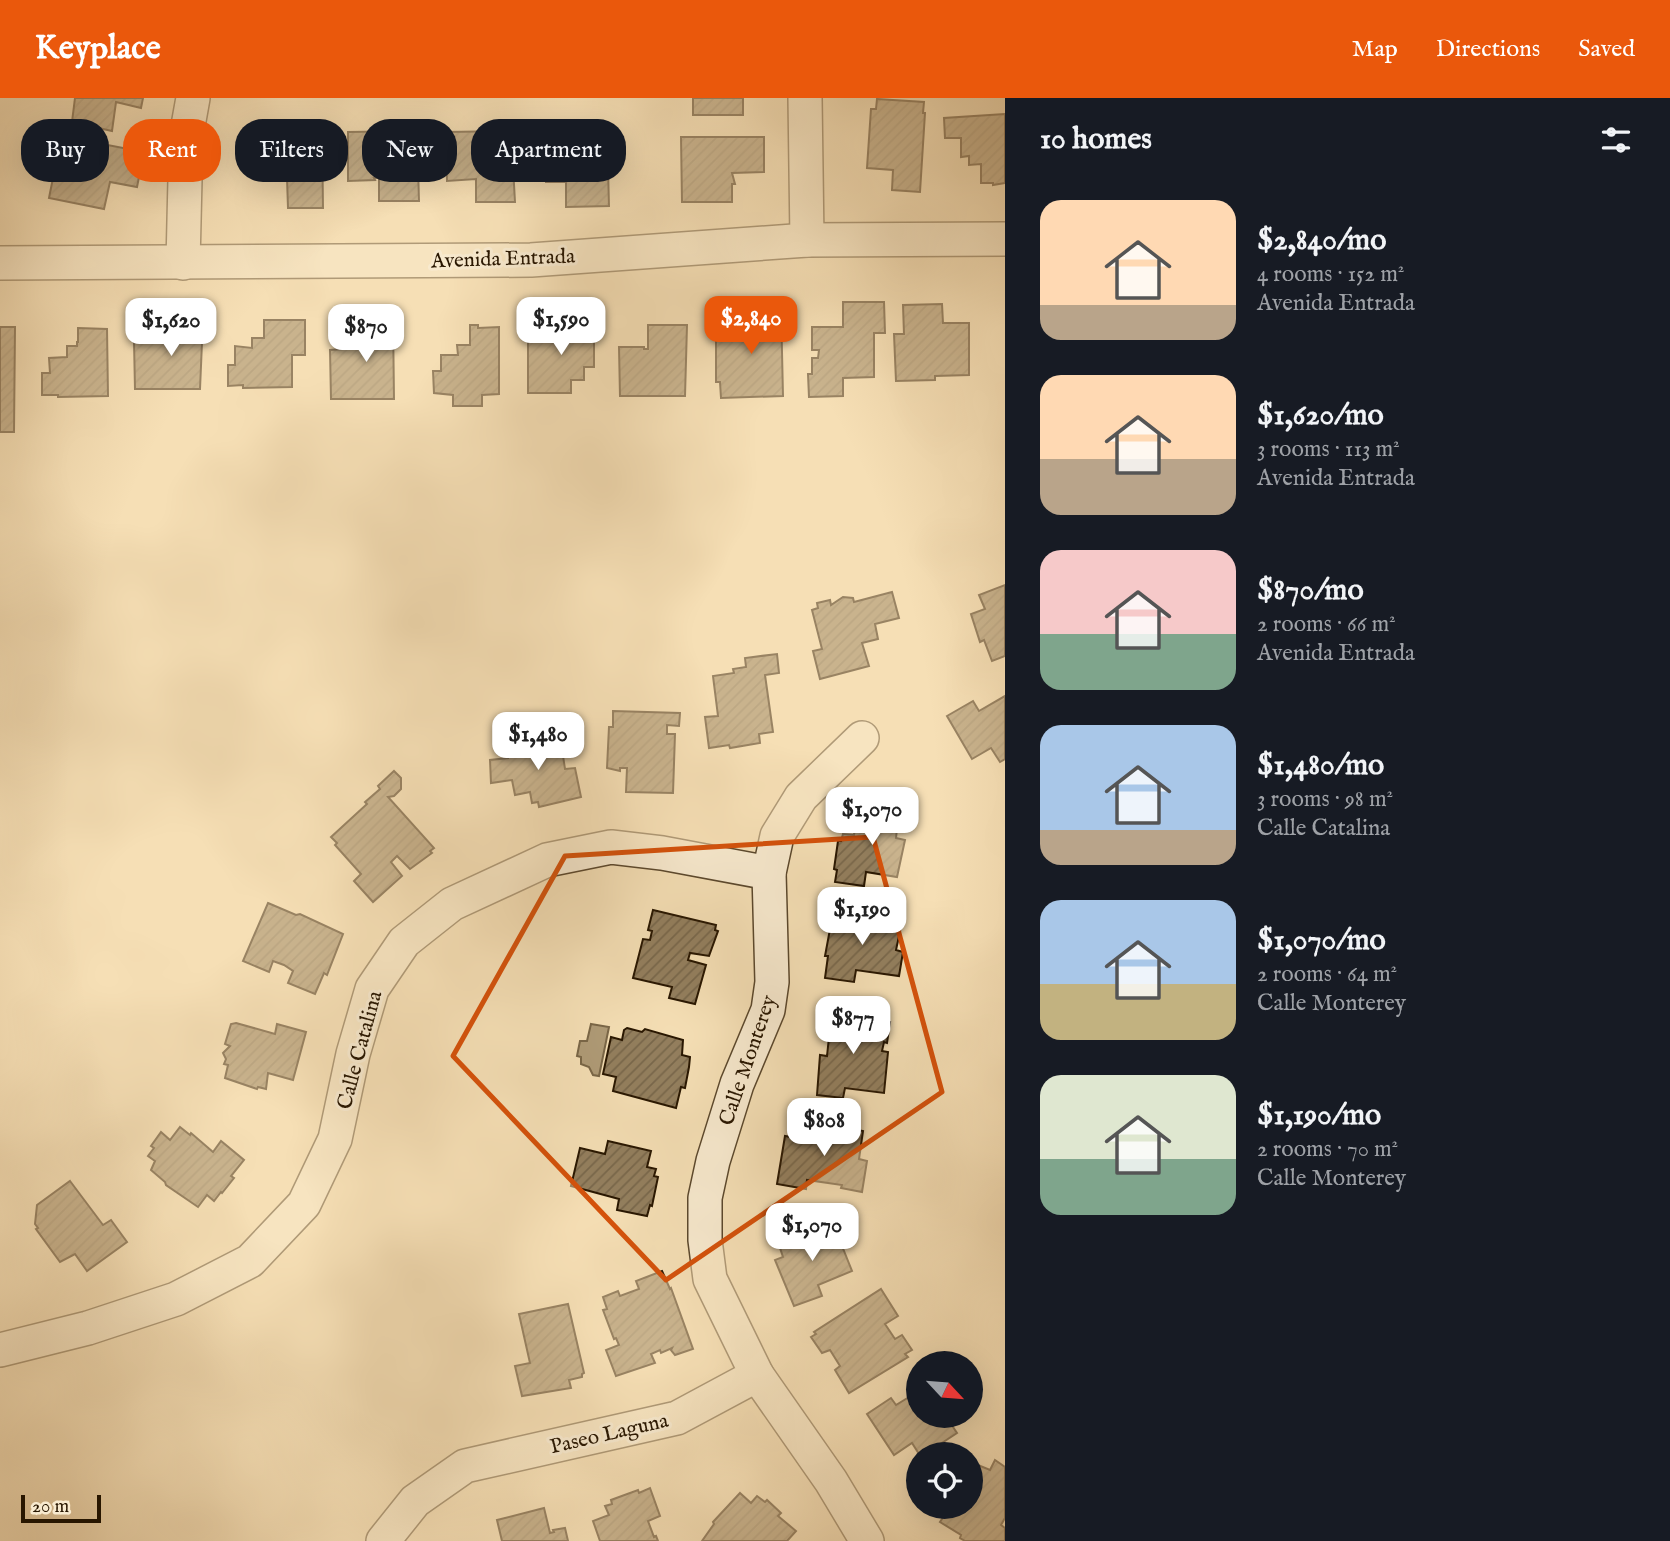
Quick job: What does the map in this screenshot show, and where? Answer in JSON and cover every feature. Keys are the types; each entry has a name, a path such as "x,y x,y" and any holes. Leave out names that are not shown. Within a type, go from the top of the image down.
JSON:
{"street":[{"path":"183,263 186,137 193,98"},
{"path":"805,98 807,240"},
{"name":"Avenida Entrada","path":"0,262 531,260 807,240 1005,239"},
{"name":"Calle Monterey","path":"757,1375 710,1279 705,1240 705,1198 713,1161 737,1084 768,1010 772,982 769,873 777,836 801,797 862,738"},
{"name":"Calle Catalina","path":"0,1350 88,1328 176,1299 250,1261 304,1203 335,1139 353,1054 372,989 404,942 452,904 547,860 611,847 662,853 769,873"},
{"path":"757,1375 831,1481 867,1541"},
{"name":"Paseo Laguna","path":"383,1541 415,1501 465,1466 677,1418 757,1375"}],"highlighted area":[{"path":"873,837 942,1092 666,1280 453,1056 565,856"}],"shaded area":[{"path":"591,1024 609,1027 599,1076 593,1075 589,1067 581,1064 581,1057 577,1056 580,1041 587,1041"}],"building":[{"path":"75,98 143,98 141,108 116,102 112,131 109,130 109,119 72,119"},
{"path":"693,98 743,98 743,115 693,115"},
{"path":"877,99 924,102 920,192 892,190 893,170 867,168 871,109 876,109"},
{"path":"1005,114 1005,183 981,183 981,164 969,165 969,156 961,157 961,138 945,138 944,118"},
{"path":"348,132 362,132 362,180 348,181"},
{"path":"457,132 471,132 471,179 457,180"},
{"path":"681,137 764,137 764,172 732,173 735,184 732,184 732,202 682,202"},
{"path":"109,145 123,148 123,182 138,182 137,187 110,182 104,209 49,198 52,182 109,182"},
{"path":"287,182 323,182 323,208 288,208"},
{"path":"379,182 418,182 419,201 379,201"},
{"path":"476,182 514,182 515,202 476,202"},
{"path":"566,182 608,182 609,206 566,207"},
{"path":"843,302 884,302 885,333 874,333 874,377 843,378 843,396 809,397 808,374 812,374 812,358 818,358 819,350 812,350 812,327 843,327"},
{"path":"942,304 943,323 969,323 969,375 935,376 935,380 896,381 894,334 904,334 903,305"},
{"path":"781,308 783,396 721,398 720,382 716,382 716,329 742,328 742,309"},
{"path":"358,318 393,318 394,399 331,399 330,350 358,348"},
{"path":"164,319 203,319 200,389 135,389 134,341 164,341"},
{"path":"594,319 594,367 584,367 584,380 571,380 571,393 528,393 528,340 554,340 554,320"},
{"path":"264,320 305,320 305,355 292,355 292,387 228,386 228,365 235,365 235,346 252,348 252,338 264,338"},
{"path":"470,325 478,325 478,328 499,327 499,394 482,395 482,406 453,406 453,395 434,393 433,371 441,371 441,355 458,355 457,345 470,345"},
{"path":"648,325 687,325 685,396 620,396 619,347 648,349"},
{"path":"0,327 15,327 14,432 0,432"},
{"path":"78,328 107,329 108,396 42,395 42,373 50,373 49,358 67,357 67,346 77,346"},
{"path":"1005,585 1005,656 992,661 984,640 980,642 971,614 985,609 979,595"},
{"path":"892,592 899,618 875,624 878,639 862,643 869,666 820,679 813,651 822,649 812,610 818,608 817,603 830,600 831,605 843,597 853,598 854,602"},
{"path":"777,654 779,673 765,675 773,732 759,734 760,743 709,748 705,717 718,716 713,676 734,673 733,669 746,667 745,658"},
{"path":"1005,696 1005,759 1000,762 991,748 972,759 947,716 973,701 979,711"},
{"path":"613,711 680,713 679,726 667,725 667,734 675,734 673,793 626,792 627,768 620,768 620,771 607,768 609,727 613,727"},
{"path":"560,736 565,769 575,768 581,797 539,807 538,802 532,803 530,792 515,795 512,780 491,783 490,760 508,758 508,753 523,750 522,744 536,739"},
{"path":"394,771 401,778 401,789 394,796 388,797 434,848 430,851 432,853 410,869 397,856 391,862 402,876 373,902 354,881 361,874 331,837 367,804 365,802 380,789 378,786"},
{"path":"882,803 901,805 900,810 907,810 904,830 897,829 896,838 905,840 897,877 866,872 864,886 835,882 838,841 841,841 843,834 854,835 856,819 874,821 877,806 881,807"},
{"path":"268,903 343,934 327,975 324,973 315,994 288,983 293,971 284,965 273,961 269,972 243,961"},
{"path":"653,910 716,925 715,930 718,931 709,956 690,953 688,960 706,965 695,1004 669,998 672,987 633,978 643,939 650,940 652,931 648,930"},
{"path":"833,913 902,922 896,950 903,952 899,976 856,970 854,982 825,978 828,956 825,956"},
{"path":"830,1014 876,1018 890,1022 887,1043 884,1042 882,1051 888,1052 884,1093 845,1088 843,1098 817,1095 820,1055 827,1056 829,1037 822,1033 824,1016 829,1017"},
{"path":"231,1024 275,1034 277,1024 306,1032 293,1080 268,1073 266,1089 257,1089 225,1078 228,1065 224,1064 226,1059 223,1053 230,1046 225,1044"},
{"path":"627,1028 642,1032 645,1029 683,1040 682,1055 690,1057 689,1067 685,1088 681,1087 676,1108 613,1091 616,1077 603,1074 611,1037 622,1040"},
{"path":"810,1121 863,1131 859,1159 867,1161 862,1192 841,1188 842,1185 807,1180 806,1189 777,1184 785,1136 807,1140"},
{"path":"180,1127 213,1152 221,1141 244,1160 222,1193 214,1201 207,1195 198,1207 166,1185 151,1170 155,1161 148,1156 154,1148 151,1146 161,1132 170,1140"},
{"path":"608,1141 651,1151 647,1167 656,1169 654,1176 658,1177 647,1216 617,1210 619,1199 571,1186 580,1148 605,1154"},
{"path":"70,1181 103,1225 111,1220 127,1242 87,1271 75,1254 60,1262 35,1224 37,1205"},
{"path":"832,1221 852,1271 818,1285 822,1296 794,1306 775,1260 783,1257 779,1245"},
{"path":"662,1271 693,1349 675,1355 672,1348 661,1353 660,1350 651,1354 655,1363 616,1376 606,1350 619,1345 603,1310 607,1309 603,1297 618,1291 620,1296 639,1289 636,1281"},
{"path":"881,1289 898,1316 885,1324 895,1339 902,1335 912,1350 906,1351 906,1358 849,1393 835,1370 840,1366 830,1350 822,1353 811,1337 816,1334 814,1332"},
{"path":"568,1304 584,1373 582,1377 569,1380 571,1388 522,1396 515,1366 530,1363 519,1314"},
{"path":"891,1398 896,1405 906,1399 906,1428 954,1428 957,1433 943,1442 906,1442 906,1447 894,1455 867,1414"},
{"path":"995,1460 1005,1467 1005,1518 1001,1525 1005,1528 1005,1541 965,1541 960,1538 961,1535 940,1522 942,1519 983,1519 983,1467 990,1470"},
{"path":"650,1488 660,1516 648,1521 658,1541 600,1541 593,1521 609,1515 605,1506 612,1504 611,1500"},
{"path":"740,1493 751,1503 757,1496 765,1502 767,1500 781,1513 778,1516 796,1531 787,1541 702,1541 713,1522"},
{"path":"544,1508 550,1533 565,1528 568,1541 502,1541 497,1520"}]}
